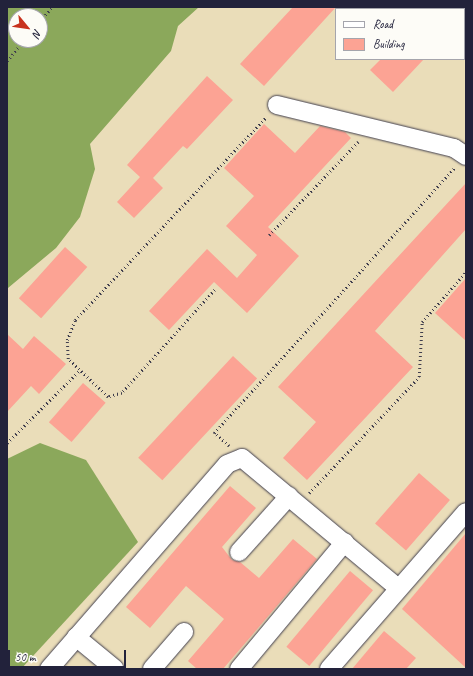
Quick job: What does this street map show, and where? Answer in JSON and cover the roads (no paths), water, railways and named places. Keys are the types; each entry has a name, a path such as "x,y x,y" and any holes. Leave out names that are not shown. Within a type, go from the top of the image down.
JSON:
{"lane":[{"path":"277,105 373,127 454,148 466,156"},
{"path":"49,669 227,464 242,458 345,542 398,588"},
{"path":"239,552 294,500"},
{"path":"328,669 466,512"},
{"path":"239,669 345,542"},
{"path":"152,669 184,632"},
{"path":"76,637 115,669"}]}
